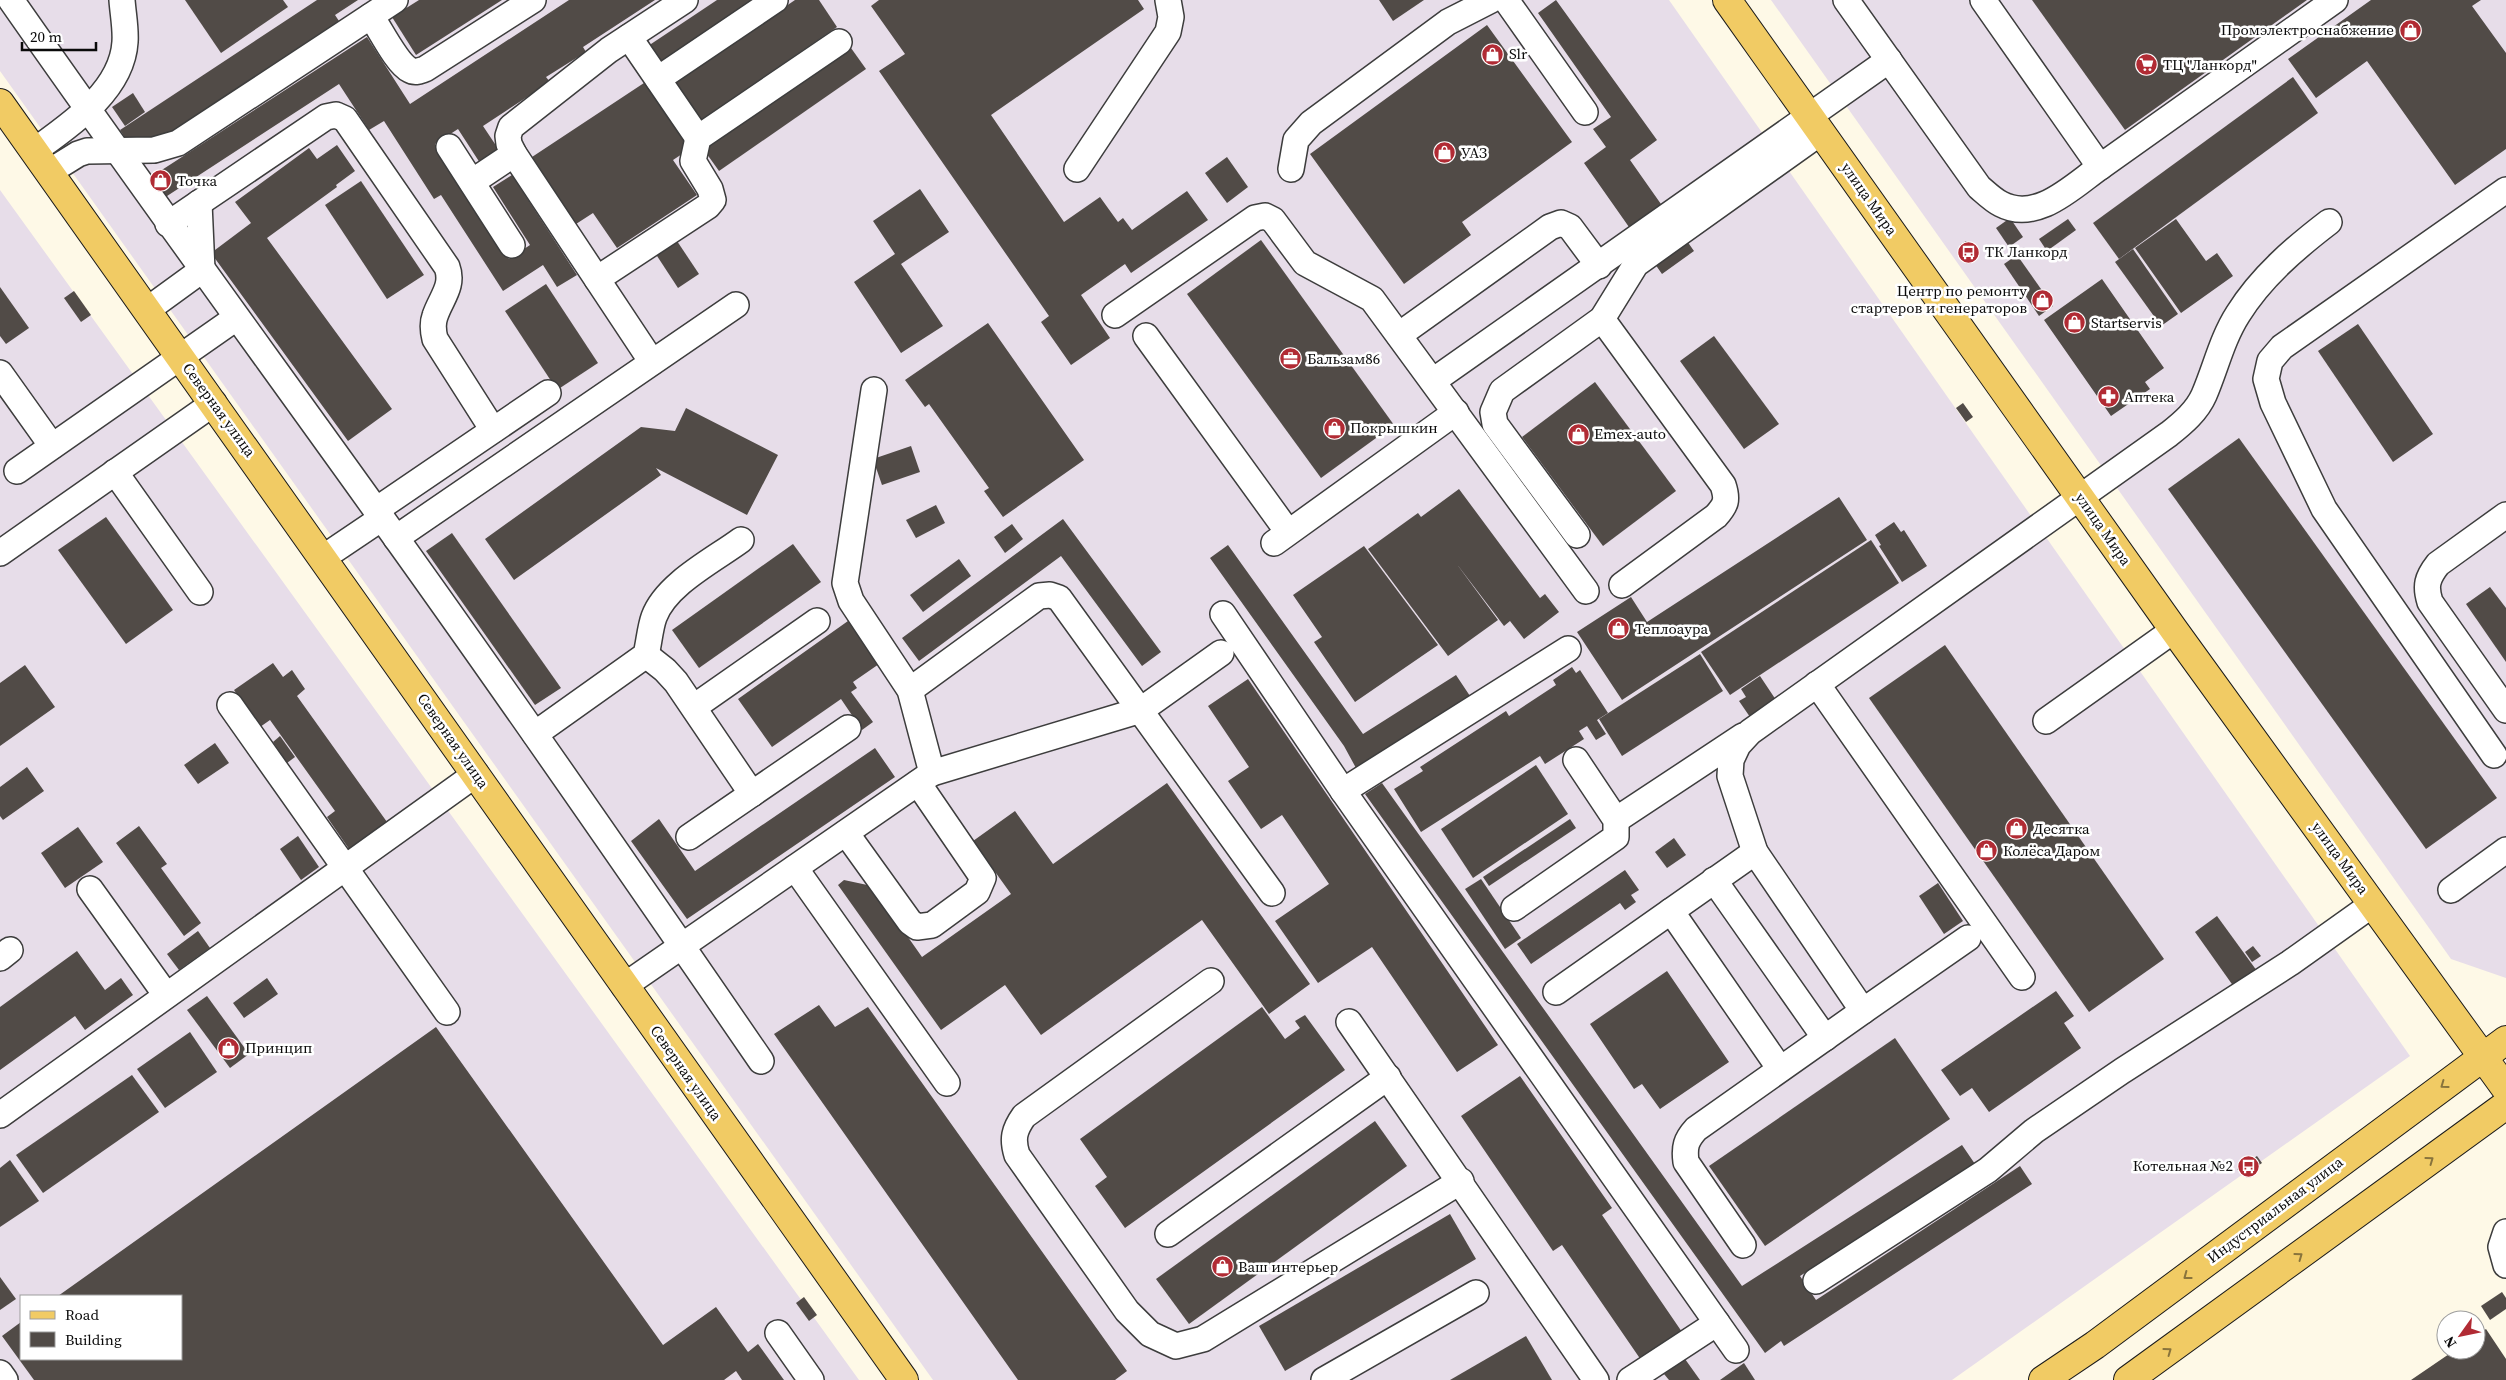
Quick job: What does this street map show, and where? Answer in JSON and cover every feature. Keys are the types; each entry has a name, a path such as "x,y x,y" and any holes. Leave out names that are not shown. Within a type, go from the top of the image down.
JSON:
{"main road":[{"name":"улица Мира","path":"1727,0 2174,630 2373,904 2495,1057 2506,1089"},
{"name":"Северная улица","path":"0,104 324,557 624,986 904,1380"},
{"name":"Индустриальная улица","path":"2043,1380 2095,1345 2495,1057 2506,1040"},
{"path":"2128,1380 2506,1105"}],"lane":[{"path":"11,0 168,224 379,514 535,734 761,1061"},
{"path":"42,162 105,90 122,61 125,42 122,0"},
{"path":"42,162 88,151 154,150 178,143 395,0"},
{"path":"371,16 401,62 408,70 416,72 425,70 533,0"},
{"path":"652,362 509,144 511,127 608,50 685,0"},
{"path":"658,79 774,0"},
{"path":"1077,169 1168,32 1171,16 1168,0"},
{"path":"1291,169 1296,140 1311,123 1448,22 1491,0"},
{"path":"1506,0 1585,112"},
{"path":"1846,0 1979,188 2002,204 2024,209 2046,205 2334,0"},
{"path":"1983,0 2100,167"},
{"path":"629,36 698,138"},
{"path":"598,279 708,206 713,200 710,188 693,161 698,138 839,42"},
{"path":"1577,535 1495,424 1493,412 1502,391 1602,319 1636,264 1816,124 1889,60"},
{"path":"168,224 326,117 336,114 345,119 448,268 450,284 434,316 435,340 493,430"},
{"path":"1433,381 1599,266 1816,124"},
{"path":"449,147 512,245"},
{"path":"472,182 514,154"},
{"path":"2494,755 2324,509 2273,403 2266,379 2270,360 2282,347 2506,190"},
{"path":"199,203 202,270"},
{"path":"1115,315 1255,218 1265,216 1272,220 1305,263 1372,299 1586,591"},
{"path":"1616,820 1750,732 2169,434 2189,417 2204,396 2221,345 2257,287 2297,246 2329,222"},
{"path":"1399,335 1550,227 1561,224 1570,227 1599,266"},
{"path":"147,310 202,270"},
{"path":"396,538 736,305"},
{"path":"17,471 236,318"},
{"path":"1602,319 1723,485 1727,497 1725,506 1716,516 1622,585"},
{"path":"1146,336 1281,538 1456,412"},
{"path":"0,374 52,446"},
{"path":"846,833 910,922 917,927 932,926 977,892 983,878 925,778 910,690 851,601 845,583 874,390"},
{"path":"324,557 493,430 548,393"},
{"path":"0,553 214,402"},
{"path":"115,472 200,592"},
{"path":"2505,519 2438,564 2430,574 2426,588 2430,602 2506,710"},
{"path":"535,734 646,655 654,618 666,596 742,540"},
{"path":"910,690 1039,596 1050,595 1059,598 1272,893"},
{"path":"1223,614 1343,791 1736,1350"},
{"path":"694,707 817,621"},
{"path":"2046,721 2174,630"},
{"path":"1343,791 1568,649"},
{"path":"624,986 925,778 1141,710 1220,653"},
{"path":"646,655 665,670 694,707 752,794"},
{"path":"1817,684 2022,977"},
{"path":"230,705 447,1012"},
{"path":"689,837 848,728"},
{"path":"1750,732 1738,745 1731,760 1730,776 1755,852 1863,1011"},
{"path":"1514,908 1616,837 1616,820 1576,760"},
{"path":"0,1115 476,774"},
{"path":"2451,890 2506,850"},
{"path":"1556,992 1755,852"},
{"path":"795,868 947,1082"},
{"path":"1714,880 1825,1038"},
{"path":"90,889 166,995"},
{"path":"1816,1281 1988,1170 2034,1131 2122,1071 2290,963 2373,904"},
{"path":"1671,911 1780,1070"},
{"path":"1743,1245 1686,1162 1685,1149 1688,1138 1696,1129 1968,938"},
{"path":"1211,981 1024,1116 1016,1127 1013,1141 1018,1155 1127,1312 1150,1334 1176,1346 1203,1339 1461,1181"},
{"path":"1349,1022 1461,1181 1596,1380"},
{"path":"1168,1234 1388,1077"},
{"path":"2506,1232 2502,1247 2506,1265"},
{"path":"1324,1380 1476,1293"},
{"path":"1630,1380 1717,1323"},
{"path":"778,1333 811,1380"},
{"path":"0,1373 5,1380"}],"shaded area":[{"path":"0,0 1669,0 2410,1056 1952,1380 933,1380 0,71"},
{"path":"1771,0 2506,0 2506,978 2451,959"},
{"path":"0,190 859,1380 0,1380"}],"building":[{"path":"185,0 283,0 288,7 221,53"},
{"path":"317,0 358,0 335,15 339,21 160,139 129,144 120,130"},
{"path":"419,0 502,0 416,55 392,17"},
{"path":"569,0 655,0 583,47 586,52 546,77 550,82 483,126 499,150 480,163 458,129 435,144 509,259 530,245 493,187 512,175 577,275 557,287 543,265 503,291 441,195 434,199 384,121 369,130 339,84 164,198 151,177 367,37 410,104"},
{"path":"717,0 756,0 660,63 648,46"},
{"path":"795,0 819,0 837,27 698,122 672,84"},
{"path":"879,0 1138,0 1144,9 991,115 1064,222 1100,197 1118,222 1123,218 1132,230 1187,191 1208,220 1131,273 1125,264 1081,295 1110,338 1071,365 1041,322 1049,316 879,71 905,54 871,6"},
{"path":"1379,0 1424,0 1393,21"},
{"path":"1556,0 1657,140 1630,160 1694,251 1662,274 1584,163 1606,147 1593,129 1611,117 1538,13"},
{"name":"ТЦ \"Ланкорд\"","path":"2032,0 2307,0 2125,130"},
{"path":"2371,0 2481,0 2472,6 2506,53 2506,149 2455,185 2367,61 2316,98 2288,59"},
{"path":"1487,25 1572,142 1462,222 1471,235 1404,284 1310,154"},
{"path":"851,48 866,69 719,171 704,150"},
{"path":"2293,77 2318,113 2119,259 2093,223"},
{"path":"647,81 691,148 673,160 697,195 617,248 593,213 576,224 532,157"},
{"path":"133,93 145,112 125,126 112,107"},
{"path":"337,145 355,171 336,185 337,187 267,238 392,409 348,441 211,253 251,223 235,202 309,148 317,159"},
{"path":"1227,157 1248,187 1227,203 1205,173"},
{"path":"361,181 424,275 387,299 325,205"},
{"path":"920,189 949,232 901,264 943,326 901,353 854,282 895,254 873,221"},
{"path":"2010,218 2023,237 2009,247 1996,228"},
{"path":"2068,219 2076,230 2047,251 2039,239"},
{"path":"2176,219 2206,261 2217,253 2233,276 2181,313 2135,248"},
{"path":"663,220 699,274 678,288 642,233"},
{"name":"Бальзам86","path":"1261,240 1394,425 1321,478 1187,294"},
{"path":"1966,241 1977,257 1971,261 1960,245"},
{"path":"2133,249 2178,314 2161,326 2115,262"},
{"path":"2017,255 2053,306 2039,316 2004,264"},
{"path":"2102,279 2164,368 2145,382 2150,389 2111,416 2044,320"},
{"path":"546,284 598,363 557,390 505,311"},
{"path":"0,287 29,328 6,344 0,336"},
{"path":"74,291 91,315 81,322 64,298"},
{"path":"988,323 1084,460 1003,517 984,491 989,488 929,404 925,407 905,380"},
{"path":"2358,324 2433,434 2393,462 2318,351"},
{"path":"1714,336 1779,424 1744,449 1680,361"},
{"path":"1595,382 1676,491 1603,546 1522,437"},
{"path":"1963,403 1973,417 1966,422 1956,408"},
{"path":"686,408 778,455 747,515 656,468 661,475 514,580 485,539 641,427 675,431"},
{"path":"2239,438 2497,798 2426,849 2168,489"},
{"path":"911,446 920,472 882,485 873,459"},
{"path":"1459,489 1540,598 1545,594 1559,612 1524,639 1510,621 1504,626 1456,563 1498,620 1448,656 1368,549 1418,513 1421,517"},
{"path":"1839,497 1867,540 1622,700 1577,632 1631,597 1647,622"},
{"path":"936,505 945,523 916,538 906,520"},
{"path":"106,517 173,610 126,644 58,550"},
{"path":"1063,519 1161,652 1142,666 1061,556 919,661 902,638"},
{"path":"1894,522 1901,532 1904,530 1927,566 1902,582 1879,546 1881,545 1875,535"},
{"path":"1012,524 1023,539 1005,553 994,537"},
{"path":"452,533 561,688 535,705 426,551"},
{"path":"1871,540 1899,583 1730,695 1701,652"},
{"path":"793,544 821,582 699,668 672,630"},
{"path":"1228,545 1363,734 1456,675 1470,696 1356,768 1344,746 1210,558"},
{"path":"1364,546 1438,645 1355,702 1314,642 1322,637 1293,595"},
{"path":"959,559 971,576 923,612 910,595"},
{"path":"2490,587 2506,608 2506,662 2466,604"},
{"path":"848,621 879,664 853,682 857,688 851,692 873,722 862,730 841,699 772,747 738,699"},
{"name":"Десятка","path":"1945,645 2164,959 2089,1012 1869,698"},
{"path":"1700,654 1723,691 1622,756 1599,719"},
{"path":"273,663 283,677 292,670 305,689 297,696 387,822 349,849 327,817 335,811 270,720 260,727 234,690"},
{"path":"25,665 55,707 0,746 0,683"},
{"path":"1572,667 1576,673 1580,670 1608,713 1597,720 1606,734 1596,740 1587,726 1579,731 1584,739 1545,764 1540,756 1421,832 1394,789 1423,771 1420,767 1506,711 1509,716 1556,685 1553,680"},
{"path":"1760,676 1776,700 1750,717 1739,701 1746,697 1741,689"},
{"path":"1248,679 1498,1045 1457,1072 1372,947 1318,983 1275,921 1329,884 1282,815 1261,829 1228,781 1249,767 1208,706"},
{"path":"280,736 295,757 287,763 273,742"},
{"path":"215,743 229,763 198,784 184,765"},
{"path":"875,748 895,777 687,919 631,841 659,819 695,871"},
{"path":"1536,765 1568,814 1473,878 1441,829"},
{"path":"27,767 44,791 3,820 0,816 0,787"},
{"path":"1167,783 1310,984 1269,1014 1202,920 1041,1035 1005,985 941,1030 838,885 844,880 872,886 922,957 1011,894 973,841 1015,811 1053,864"},
{"path":"1382,783 1742,1286 1962,1145 1975,1164 1800,1276 1816,1300 2020,1166 2032,1184 1784,1346 1781,1341 1765,1353 1365,794"},
{"path":"1570,819 1576,828 1489,886 1483,877"},
{"path":"139,826 167,864 161,868 201,923 184,936 116,843"},
{"path":"78,827 103,862 65,888 41,853"},
{"path":"298,836 319,867 301,880 280,849"},
{"path":"1674,838 1686,855 1667,868 1655,852"},
{"path":"1625,870 1639,890 1631,895 1636,902 1625,910 1620,903 1531,964 1517,944"},
{"path":"1481,879 1521,938 1505,949 1465,889"},
{"path":"1938,883 1963,921 1944,934 1919,896"},
{"path":"2217,916 2257,971 2234,987 2195,932"},
{"path":"198,931 210,948 179,970 167,954"},
{"path":"2253,946 2261,956 2252,962 2245,952"},
{"path":"77,951 105,990 121,978 133,995 85,1030 75,1016 0,1070 0,1007"},
{"path":"1667,971 1729,1062 1660,1109 1642,1084 1634,1089 1590,1024"},
{"path":"267,978 278,994 244,1018 233,1003"},
{"path":"2056,991 2074,1016 2064,1023 2081,1048 1989,1112 1972,1088 1960,1096 1941,1070"},
{"path":"207,996 249,1054 230,1068 187,1010"},
{"path":"819,1005 835,1027 868,1007 1127,1371 1115,1380 1018,1380 774,1034"},
{"path":"1262,1007 1285,1039 1300,1028 1295,1021 1305,1015 1345,1070 1125,1228 1095,1186 1107,1177 1080,1139"},
{"path":"436,1027 663,1345 716,1307 748,1352 758,1344 784,1380 742,1380 736,1371 724,1380 34,1380 2,1336 20,1323 20,1360 182,1360 182,1295 59,1295"},
{"path":"190,1032 217,1072 165,1108 137,1069"},
{"path":"1895,1038 1950,1119 1765,1246 1709,1166"},
{"path":"132,1075 159,1112 43,1193 16,1155"},
{"path":"1520,1076 1612,1208 1602,1215 1682,1332 1641,1360 1562,1245 1553,1251 1461,1116"},
{"path":"1375,1121 1407,1166 1189,1324 1156,1279"},
{"path":"2257,1156 2262,1163 2243,1176 2237,1169"},
{"path":"10,1160 39,1201 0,1227 0,1168"},
{"path":"1450,1214 1476,1259 1285,1371 1259,1326"},
{"path":"0,1277 16,1299 0,1310"},
{"path":"2502,1292 2506,1298 2506,1309 2490,1320 2486,1310 2484,1310 2481,1306"},
{"path":"804,1297 817,1315 809,1321 796,1303"},
{"path":"2486,1329 2506,1359 2506,1380 2411,1380 2440,1360 2486,1360"},
{"path":"1526,1336 1552,1380 1450,1380"},
{"path":"1685,1359 1700,1380 1669,1380 1664,1374"},
{"path":"1744,1363 1755,1380 1720,1380"}],"place":[{"name":"Промэлектроснабжение","path":"2410,30"},
{"name":"Slr","path":"1493,54"},
{"name":"ТЦ \"Ланкорд\"","path":"2147,65"},
{"name":"УАЗ","path":"1445,153"},
{"name":"Точка","path":"161,181"},
{"name":"ТК Ланкорд","path":"1969,252"},
{"name":"Центр по ремонту стартеров и генераторов","path":"2043,300"},
{"name":"Startservis","path":"2075,323"},
{"name":"Бальзам86","path":"1291,359"},
{"name":"Аптека","path":"2108,397"},
{"name":"Покрышкин","path":"1334,428"},
{"name":"Emex-auto","path":"1578,434"},
{"name":"Теплоаура","path":"1619,629"},
{"name":"Десятка","path":"2017,829"},
{"name":"Колёса Даром","path":"1987,851"},
{"name":"Принцип","path":"229,1048"},
{"name":"Котельная №2","path":"2249,1166"},
{"name":"Ваш интерьер","path":"1222,1267"}]}
